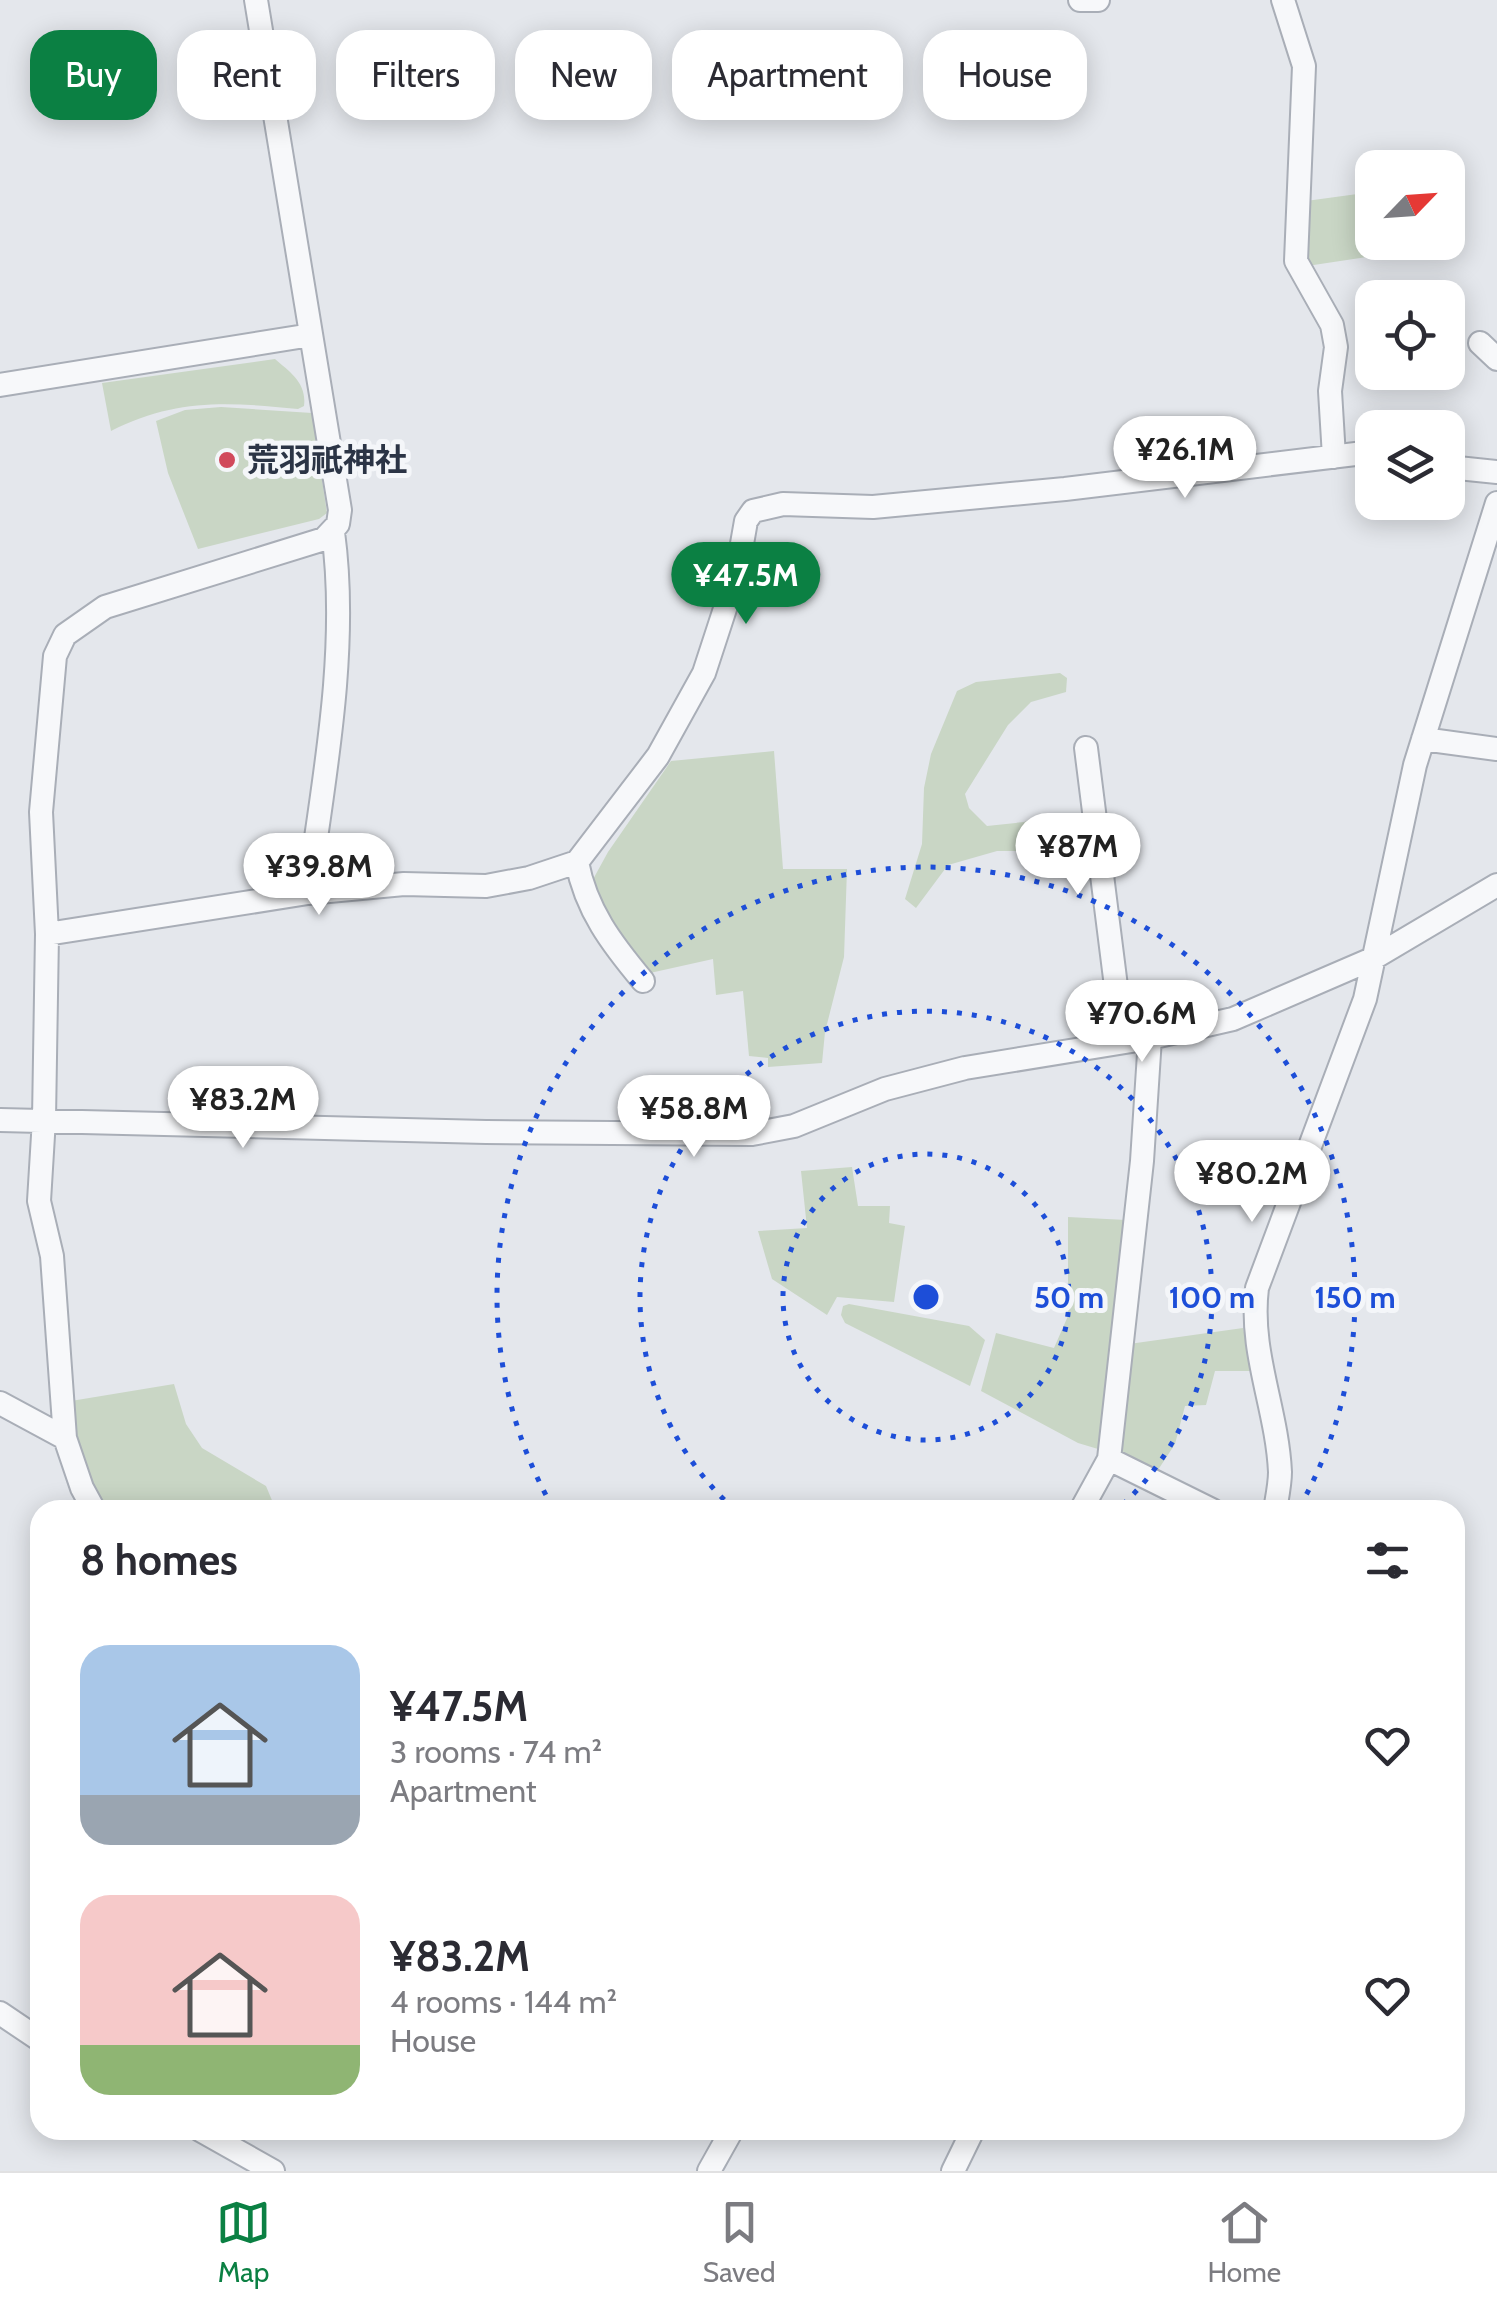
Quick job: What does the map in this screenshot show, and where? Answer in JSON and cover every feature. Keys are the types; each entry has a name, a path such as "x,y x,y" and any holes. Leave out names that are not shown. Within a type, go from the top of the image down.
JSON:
{"street":[{"path":"256,0 340,510 333,532 338,564 333,709 308,893"},
{"path":"1080,0 1098,0"},
{"path":"1283,0 1304,66 1296,261 1332,325 1336,347 1330,391 1334,457"},
{"path":"0,385 311,336"},
{"path":"46,934 308,893 404,884 486,886 529,878 577,862 658,756 704,672 737,572 746,521 753,511 783,504 874,507 1355,454"},
{"path":"1465,469 1497,472"},
{"path":"1276,1500 1280,1474 1272,1410 1253,1318 1256,1288 1365,999 1414,766 1497,503"},
{"path":"89,1500 65,1438 52,1256 38,1201 44,1118 46,934 41,812 54,656 65,635 105,607 324,539 333,532"},
{"path":"1423,739 1497,749"},
{"path":"1086,748 1123,1042"},
{"path":"577,862 582,886 601,926 643,981"},
{"path":"0,1120 752,1134 794,1126 885,1090 965,1068 1150,1038 1233,1020 1372,959 1497,886"},
{"path":"1086,1500 1108,1460 1142,1162 1150,1038"},
{"path":"0,1404 65,1438"},
{"path":"1108,1460 1191,1500"},
{"path":"0,2013 30,2033"},
{"path":"218,2140 273,2171"},
{"path":"709,2171 726,2140"},
{"path":"953,2171 969,2140"}],"green space":[{"path":"1355,194 1355,259 1307,266 1306,201"},
{"path":"275,359 300,384 304,406 298,409 203,405 158,413 111,431 102,383"},
{"path":"221,407 312,413 327,513 319,519 198,549 168,473 156,421 185,410"},
{"path":"1060,673 1067,678 1066,692 1031,702 1008,725 965,794 969,808 987,826 1063,813 1075,824 1073,840 1039,851 997,851 948,865 916,908 905,899 922,844 924,788 931,754 957,691 976,682"},
{"path":"774,751 783,869 847,869 844,957 825,1032 822,1063 768,1067 768,1058 749,1056 743,991 716,995 713,959 650,973 609,928 591,883 671,761"},
{"path":"852,1167 858,1206 890,1206 889,1223 905,1226 894,1302 837,1297 827,1315 772,1279 758,1231 807,1228 801,1171"},
{"path":"1068,1217 1126,1220 1098,1449 1078,1443 981,1391 996,1333 1054,1348 1068,1316"},
{"path":"843,1306 969,1326 985,1340 970,1386 845,1323 841,1315"},
{"path":"1243,1328 1253,1371 1215,1371 1206,1405 1185,1406 1175,1444 1156,1473 1119,1457 1129,1344"},
{"path":"174,1384 186,1424 202,1448 266,1486 272,1500 98,1500 80,1462 71,1401"}],"place":[{"name":"荒羽祇神社","path":"227,460"}]}
